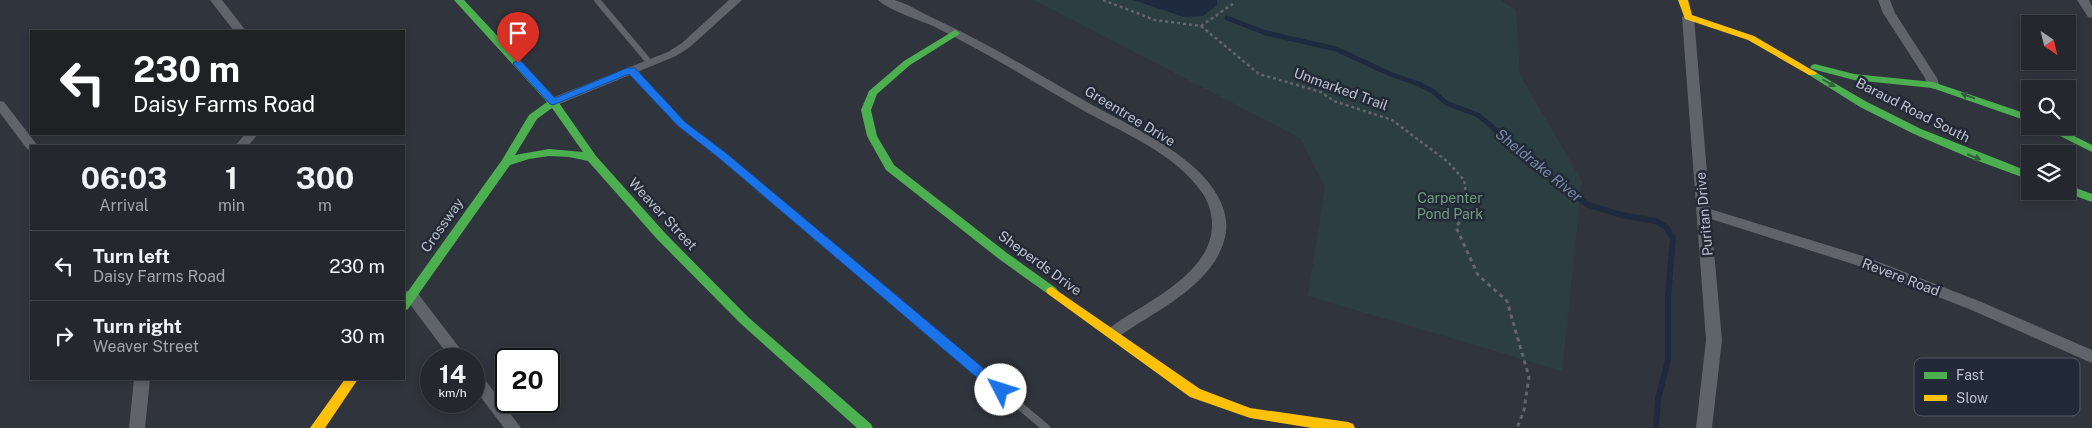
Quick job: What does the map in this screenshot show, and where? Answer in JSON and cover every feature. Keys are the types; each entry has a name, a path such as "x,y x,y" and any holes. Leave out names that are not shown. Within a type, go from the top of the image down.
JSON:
{"street":[{"path":"216,0 239,30"},
{"name":"Weaver Street","path":"459,0 553,102 592,158 662,236 744,320 866,428"},
{"path":"553,102 672,54 686,45 736,0"},
{"name":"Greentree Drive","path":"884,0 955,33 1153,144 1190,172 1205,187 1220,218 1218,238 1201,270 1178,290 1133,316 1113,333"},
{"name":"Puritan Drive","path":"1683,0 1688,17 1694,112 1705,212 1714,340 1704,428"},
{"path":"1884,0 1889,13 1933,84"},
{"path":"2083,0 2092,15"},
{"name":"Baraud Road South","path":"1688,17 1728,28 1811,66 1854,77 1933,84 2021,116"},
{"name":"Sheperds Drive","path":"955,33 928,48 894,74 876,91 868,103 871,131 879,152 890,167 914,188 1003,256 1113,333 1168,376 1217,404 1246,412 1348,428"},
{"name":"Baraud Road South","path":"1788,57 1845,92 1950,146 2021,173"},
{"name":"Crossway","path":"408,300 506,162 533,117 553,102"},
{"path":"0,105 31,145"},
{"path":"242,145 251,135"},
{"path":"2064,135 2092,148"},
{"path":"506,162 532,152 550,150 564,150 592,158"},
{"path":"2076,192 2092,198"},
{"name":"Revere Road","path":"1705,212 1861,261 1974,305 2092,357"},
{"path":"408,300 450,348"},
{"path":"137,428 142,380"},
{"path":"317,428 351,380"},
{"path":"485,391 513,428"}],"lane":[{"path":"598,0 650,63"},
{"path":"631,70 682,124 1046,428"}],"path":[{"path":"1103,0 1155,20 1201,26 1234,3"},
{"name":"Unmarked Trail","path":"1201,26 1259,74 1320,92 1334,100 1392,120 1448,162 1464,180 1468,208 1456,226 1478,275 1507,301 1529,377 1524,410 1517,428"}],"green space":[{"name":"Carpenter Pond Park","path":"1034,0 1501,0 1516,10 1520,75 1582,181 1562,371 1308,296 1325,187 1300,138"}],"water":[{"path":"1133,0 1217,0 1217,5 1203,16 1184,17"}],"waterway":[{"name":"Sheldrake River","path":"1227,18 1266,33 1336,49 1390,74 1419,84 1434,92 1446,103 1478,115 1571,194"},
{"name":"Sheldrake River","path":"1570,193 1589,205 1621,215 1656,221 1666,227 1673,238 1668,296 1668,360 1658,399 1656,428"}],"traffic: fast":[{"path":"459,0 553,102 592,158 661,236 744,320 866,428"},
{"path":"955,33 907,63 873,93 866,110 872,136 890,167 1003,256 1052,291"},
{"path":"1815,67 1854,77 1933,85 2021,116"},
{"path":"1812,73 1890,119 1945,144 2021,173"},
{"path":"405,305 506,162 533,117 553,102"},
{"path":"2063,135 2092,149"},
{"path":"506,162 529,155 549,152 569,153 592,158"},
{"path":"2076,192 2092,198"}],"traffic: slow":[{"path":"1683,0 1688,17 1751,38 1812,73"},
{"path":"1052,291 1195,393 1250,413 1348,428"},
{"path":"317,428 351,380"}],"route":[{"path":"518,63 553,102 631,70 655,98 682,124 1001,390"}]}
